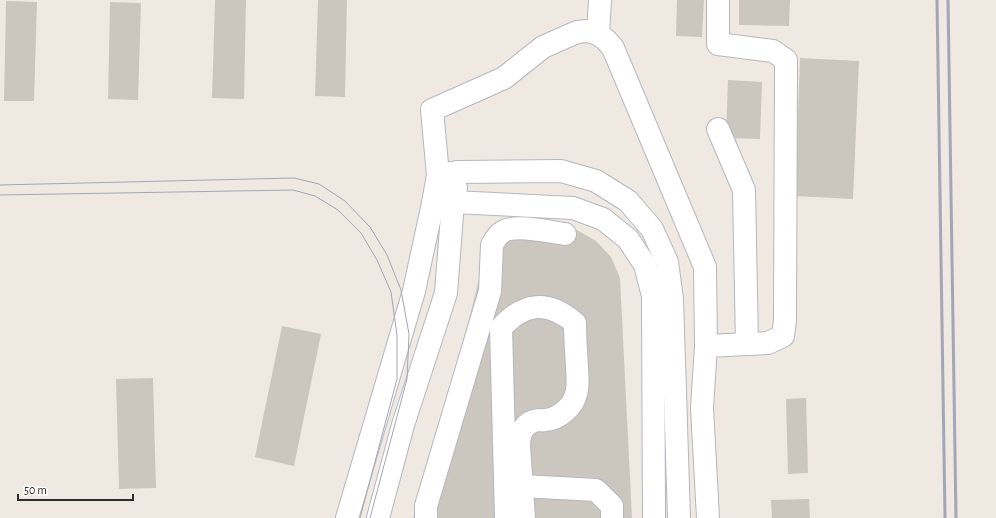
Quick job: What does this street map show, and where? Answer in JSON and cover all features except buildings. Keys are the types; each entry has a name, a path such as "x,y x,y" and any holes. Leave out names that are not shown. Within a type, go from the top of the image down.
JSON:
{"street":[{"path":"598,34 600,0"},
{"path":"706,346 768,343 783,336 785,320 786,60 773,51 718,44 718,0"},
{"path":"347,518 414,291 443,202 448,174 432,110 504,78 543,47 577,32 588,31 598,34 613,48 705,267 706,346 702,408 708,518"},
{"path":"718,128 744,190 747,344"},
{"path":"448,174 560,171 596,181 628,201 652,229 667,262 672,299 679,518"},
{"path":"378,518 403,425 446,293 443,202"},
{"path":"443,202 573,208 603,219 628,239 645,265 653,296 654,518"},
{"path":"426,518 426,506 490,291 492,245 500,233 506,230 526,229 565,234"},
{"path":"506,518 501,328 510,318 522,310 536,307 551,308 564,314 575,324 576,394 572,404 565,412 556,418 532,422 521,432 519,438 524,518"},
{"path":"392,518 403,425"},
{"path":"522,486 596,490 612,506 612,518"}],"tram line":[{"path":"0,185 294,178 319,184 345,201 370,227 387,255 401,290 409,334 407,379 370,518"},
{"path":"0,195 293,190 315,196 338,210 361,233 377,260 391,292 397,335 397,379 360,518"}],"railway":[{"path":"937,0 945,518"},
{"path":"948,0 956,518"}]}
